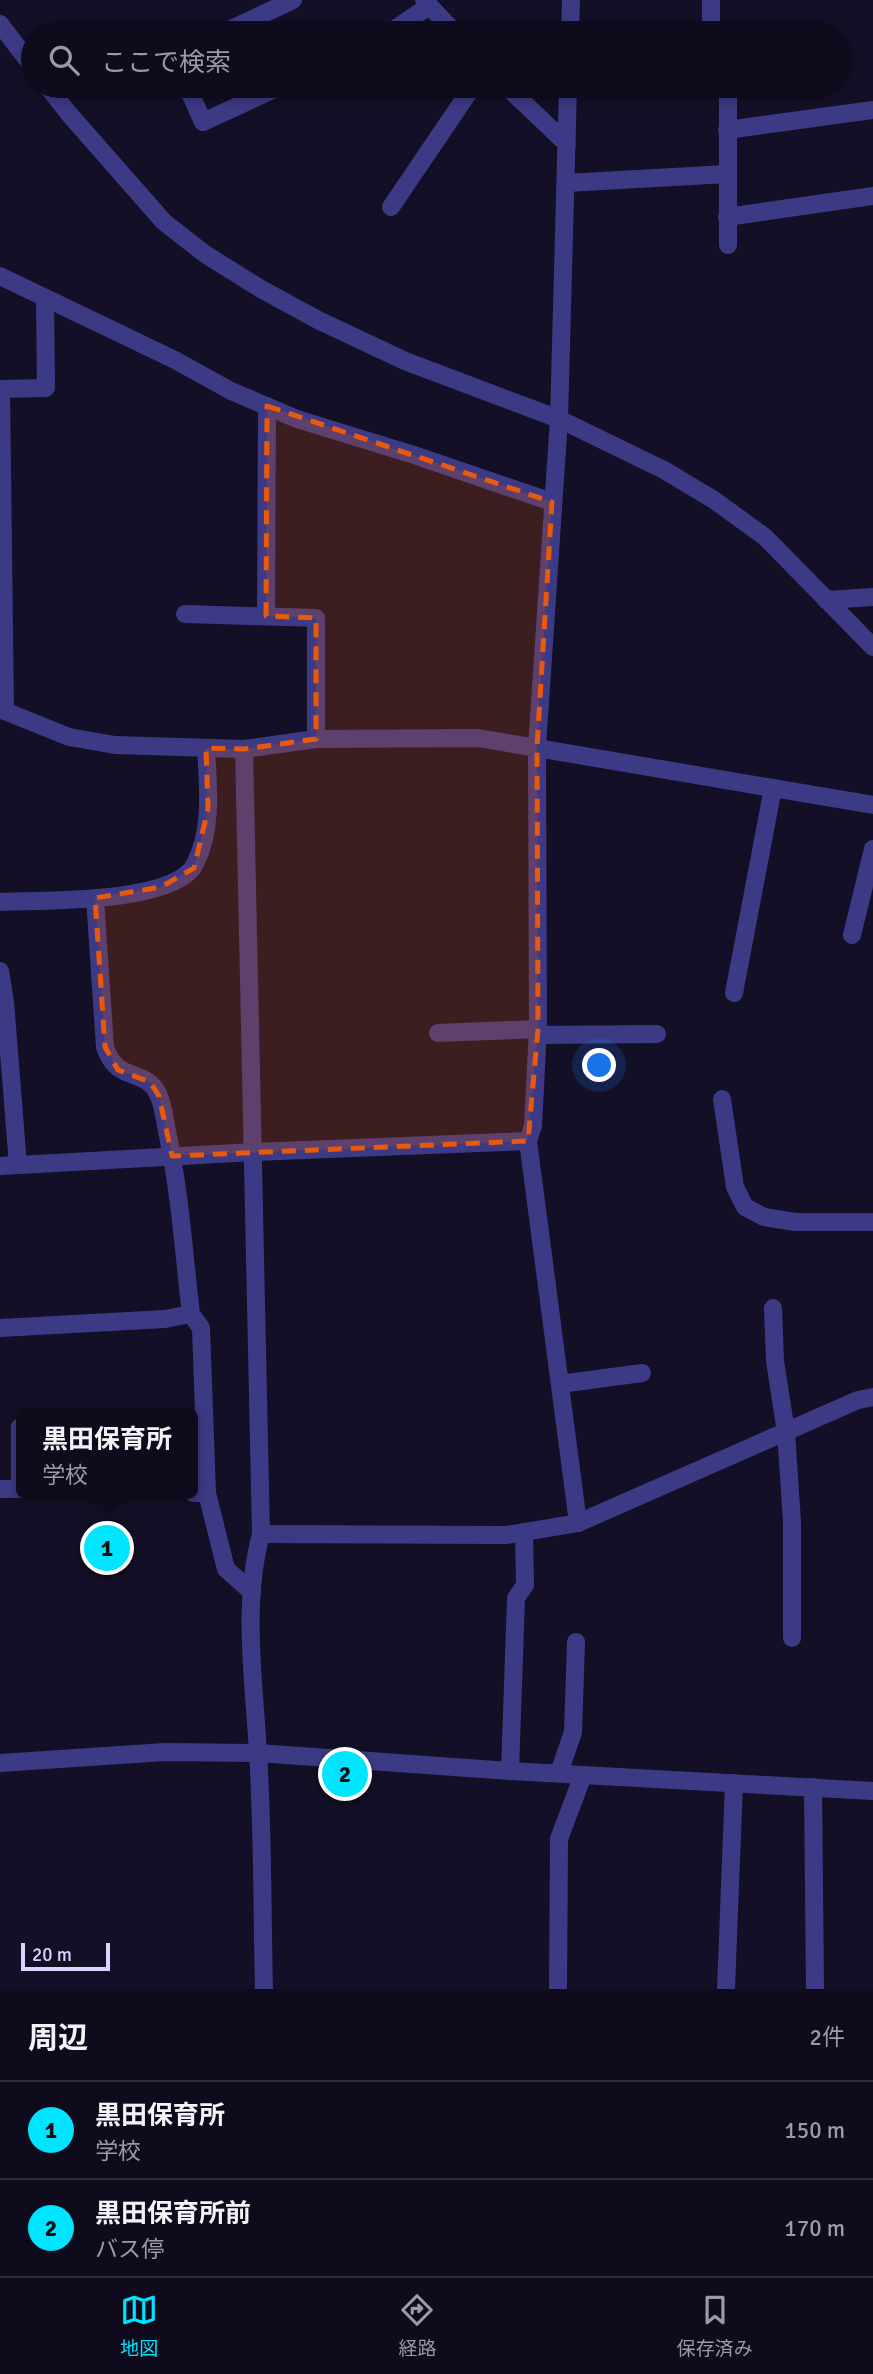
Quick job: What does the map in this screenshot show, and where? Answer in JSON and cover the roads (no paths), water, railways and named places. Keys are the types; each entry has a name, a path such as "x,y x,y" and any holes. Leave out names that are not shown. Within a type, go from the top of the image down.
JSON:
{"street":[{"path":"248,21 293,0"},
{"path":"570,21 571,0"},
{"path":"711,0 711,21"},
{"path":"404,21 427,3 444,21"},
{"path":"0,24 21,51"},
{"path":"57,98 164,222 205,254 318,320 405,361 664,470 714,500 765,537 873,647"},
{"path":"192,98 203,122 255,98"},
{"path":"391,208 465,98"},
{"path":"519,98 567,144"},
{"path":"569,98 558,427 537,747 538,1032 533,1126 528,1141 578,1523"},
{"path":"728,98 728,245"},
{"path":"727,130 873,110"},
{"path":"566,183 727,174"},
{"path":"727,217 873,196"},
{"path":"0,276 175,360 231,391 297,419 552,497"},
{"path":"45,299 46,388 1,389 3,710 69,737 115,745 244,749 316,739 478,738 873,806"},
{"path":"266,616 267,406"},
{"path":"825,600 873,597"},
{"path":"185,614 316,618 316,739"},
{"path":"0,902 95,898 139,893 179,880 194,868 203,845 208,809 206,748"},
{"path":"244,749 261,1534 255,1557 252,1592 251,1673 258,1754 264,1989"},
{"path":"734,993 773,788"},
{"path":"852,935 873,849"},
{"path":"95,898 105,1047 109,1061 118,1070 150,1082 159,1096 172,1156 191,1314 201,1328 200,1493 226,1569 252,1592"},
{"path":"0,971 5,1002 9,1166 254,1152 528,1141"},
{"path":"438,1033 657,1034"},
{"path":"722,1099 735,1187 745,1207 764,1217 794,1222 873,1222"},
{"path":"774,1308 775,1360 786,1432 792,1522 792,1638"},
{"path":"0,1328 165,1320 191,1314"},
{"path":"560,1384 642,1373"},
{"path":"261,1534 507,1535 578,1523 858,1400 873,1397"},
{"path":"510,1771 516,1598 525,1585 524,1532"},
{"path":"559,1773 573,1732 576,1642"},
{"path":"0,1763 165,1752 258,1754 873,1791"},
{"path":"558,1989 559,1839 583,1775"},
{"path":"726,1989 734,1783"},
{"path":"813,1787 815,1989"}],"place":[{"name":"黒田保育所","path":"107,1548"},
{"name":"黒田保育所前","path":"345,1774"}]}
